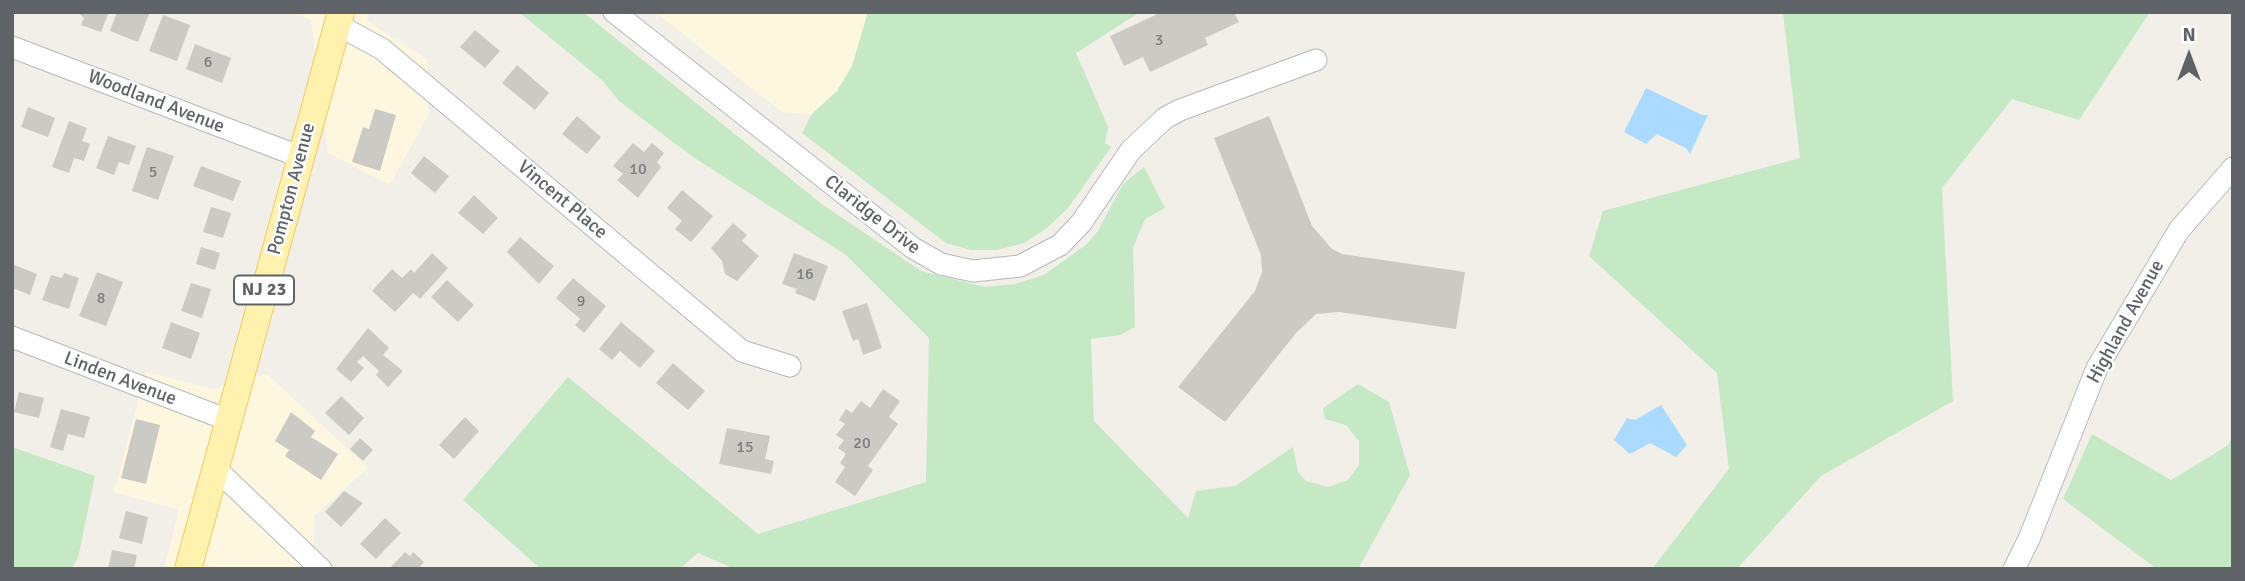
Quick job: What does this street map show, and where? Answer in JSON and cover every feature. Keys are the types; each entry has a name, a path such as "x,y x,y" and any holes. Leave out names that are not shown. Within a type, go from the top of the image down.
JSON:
{"main road":[{"name":"Pompton Avenue","path":"188,569 340,19"}],"street":[{"name":"Claridge Drive","path":"614,12 913,248 942,264 973,271 1020,266 1060,245 1081,223 1131,150 1166,118 1180,110 1316,60"},
{"name":"Vincent Place","path":"340,19 382,49 742,351 790,366"},
{"name":"Woodland Avenue","path":"12,47 300,157"},
{"name":"Highland Avenue","path":"2014,569 2029,539 2097,368 2179,230 2233,169"},
{"name":"Linden Avenue","path":"12,337 228,420"},
{"path":"215,468 321,569"}],"shaded area":[{"path":"292,12 369,12 367,21 427,59 428,115 390,185 328,153 311,20"},
{"path":"655,12 868,12 852,66 837,91 812,114 782,112"},
{"path":"146,372 213,389 267,374 368,468 315,515 312,569 164,569 179,510 114,492"}],"green space":[{"path":"519,12 583,12 823,205 921,271 985,287 1015,284 1044,275 1087,244 1098,231 1123,184 1144,167 1165,208 1145,219 1133,248 1135,327 1120,335 1091,339 1094,421 1188,518 1196,491 1235,486 1293,447 1298,472 1306,481 1328,487 1348,480 1359,465 1359,441 1346,425 1325,419 1323,408 1358,384 1389,402 1410,475 1358,569 735,569 698,553 679,569 541,569 463,500 568,377 758,534 926,482 929,338 846,255 693,157 619,101 603,81"},
{"path":"868,12 1140,12 1076,53 1108,127 1105,143 1111,147 1068,208 1047,228 1024,243 997,250 971,250 946,243 802,133 812,114 837,91 852,66"},
{"path":"1783,12 2150,12 2079,120 2012,99 1942,188 1953,401 1821,476 1737,569 1652,569 1729,469 1717,373 1589,256 1603,211 1800,158"},
{"path":"2092,434 2171,480 2227,446 2233,437 2233,569 2157,569 2063,499"},
{"path":"12,447 95,476 78,558 71,569 12,569"}],"water":[{"path":"1646,88 1702,115 1708,115 1690,154 1686,148 1657,134 1646,144 1624,132"},
{"path":"1661,405 1687,445 1676,457 1650,443 1630,454 1614,440 1627,418 1635,420"}],"building":[{"path":"77,12 109,12 101,32 81,25 84,18"},
{"path":"117,12 149,14 138,42 110,31"},
{"path":"1162,12 1234,12 1239,22 1205,38 1208,45 1150,72 1143,57 1124,66 1110,36"},
{"path":"163,15 190,25 177,61 149,51"},
{"path":"475,30 500,51 485,68 460,47"},
{"path":"195,44 231,58 222,83 186,69"},
{"path":"517,65 549,93 535,110 502,83"},
{"path":"28,107 55,118 48,137 21,127"},
{"path":"375,109 396,115 380,171 352,162 363,127 369,129"},
{"path":"577,116 601,137 587,154 562,134"},
{"path":"1269,116 1312,226 1332,249 1342,254 1465,272 1456,329 1339,312 1316,314 1296,333 1225,422 1178,387 1255,291 1262,272 1261,255 1214,138"},
{"path":"69,121 87,128 82,141 90,144 84,161 74,158 69,173 52,167"},
{"path":"108,136 136,146 129,165 119,162 114,175 96,168"},
{"path":"633,143 644,152 652,143 664,153 657,162 661,167 638,198 617,180 623,174 613,166"},
{"path":"147,147 174,156 158,200 132,191"},
{"path":"424,156 449,176 435,193 411,173"},
{"path":"201,166 241,181 233,201 193,186"},
{"path":"682,190 713,216 691,242 675,229 682,221 667,208"},
{"path":"474,195 498,218 483,234 458,213"},
{"path":"211,207 231,213 223,238 203,232"},
{"path":"733,223 747,235 742,241 759,256 737,281 725,274 722,261 711,248"},
{"path":"520,237 554,266 539,284 507,252"},
{"path":"201,247 220,253 215,270 196,264"},
{"path":"432,253 448,268 420,299 413,293 395,312 372,291 392,269 402,278 411,269 414,273"},
{"path":"794,253 828,266 815,301 795,293 797,289 782,284"},
{"path":"12,264 37,274 30,295 12,288"},
{"path":"97,272 123,282 106,326 79,316"},
{"path":"64,273 79,278 69,309 42,300 51,275 62,278"},
{"path":"573,278 606,306 584,333 575,325 580,319 556,298"},
{"path":"447,280 474,305 458,322 431,297"},
{"path":"191,283 211,289 202,318 181,311"},
{"path":"867,303 882,348 863,355 858,339 853,341 842,311"},
{"path":"171,322 200,333 191,359 162,348"},
{"path":"621,322 655,351 640,368 620,351 612,360 599,349"},
{"path":"368,328 389,348 383,355 403,371 388,387 376,375 379,371 363,356 357,362 364,368 351,382 336,369"},
{"path":"673,363 705,391 688,410 656,383"},
{"path":"883,389 900,401 889,417 898,424 868,466 873,470 855,496 835,482 845,467 840,463 846,454 838,448 844,440 836,435 845,424 839,420 846,409 852,413 861,401 870,408"},
{"path":"19,392 44,398 39,418 14,412"},
{"path":"341,396 364,418 349,435 325,413"},
{"path":"61,409 90,417 84,438 68,434 63,451 50,447"},
{"path":"291,412 315,431 311,437 338,454 321,480 285,456 289,450 275,441"},
{"path":"465,417 479,431 454,459 439,445"},
{"path":"136,419 160,425 146,484 121,478"},
{"path":"727,428 770,436 765,459 774,461 771,474 719,464"},
{"path":"360,438 373,450 363,461 350,449"},
{"path":"344,491 363,503 341,527 325,512"},
{"path":"126,511 148,517 142,544 119,538"},
{"path":"385,518 401,533 376,559 360,544"},
{"path":"112,550 137,555 134,569 108,569"},
{"path":"405,552 410,556 413,552 424,562 420,566 423,569 389,569"}]}
